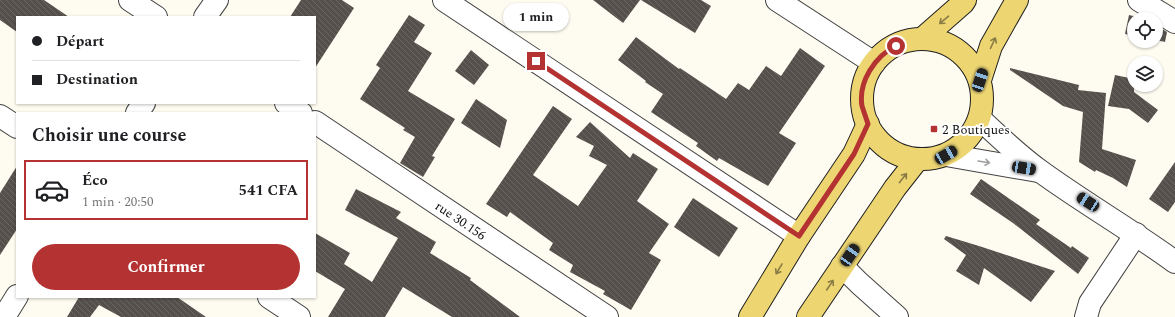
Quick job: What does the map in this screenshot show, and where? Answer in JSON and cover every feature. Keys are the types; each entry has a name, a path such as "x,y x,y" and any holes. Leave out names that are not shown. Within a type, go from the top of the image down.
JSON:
{"main road":[{"path":"922,39 965,0"},
{"path":"980,80 991,46 1017,0"},
{"path":"922,39 940,42 957,50 971,63 980,80 983,99 980,119 972,134 960,146 946,155 930,159 917,160 892,152 876,138 868,124 862,105 863,90 867,76 874,63 887,50 904,42 922,39"},
{"path":"750,317 799,236 854,154 868,124"},
{"path":"808,317 892,193 917,160"}],"street":[{"path":"130,0 154,16"},
{"path":"206,16 217,0"},
{"path":"444,0 799,236"},
{"path":"778,0 874,63"},
{"path":"1139,0 1175,22"},
{"path":"288,104 300,112"},
{"path":"0,116 16,126"},
{"path":"980,119 996,135 1039,171 1136,234 1175,262"},
{"name":"rue 30.156","path":"316,123 607,317"},
{"path":"946,155 1039,171"},
{"path":"1086,317 1090,303 1136,234"},
{"path":"842,266 897,317"},
{"path":"4,317 16,298"},
{"path":"270,298 298,317"}],"building":[{"path":"0,0 44,0 68,16 16,16 16,31 0,20"},
{"path":"301,0 342,0 354,8 316,66 316,16 291,16"},
{"path":"593,0 640,0 623,23"},
{"path":"641,0 701,0 711,6 695,33"},
{"path":"409,15 425,25 414,42 432,53 408,91 455,119 432,156 435,157 423,177 400,163 415,137 403,130 405,128 360,99 380,68 376,65"},
{"path":"1163,29 1167,32 1165,42 1163,42"},
{"path":"636,37 679,69 680,68 726,99 738,83 749,90 766,66 781,76 800,48 825,66 779,133 796,143 768,186 719,158 717,161 696,146 698,143 651,112 663,94 645,82 646,81 618,60"},
{"path":"471,50 489,65 474,85 455,71"},
{"path":"1010,68 1079,85 1078,90 1106,93 1102,149 1136,160 1127,187 1113,178 1096,170 1095,172 1079,162 1083,112 1063,106 1010,70"},
{"path":"1115,75 1127,78 1127,92 1134,92 1158,110 1148,123 1129,109 1108,106"},
{"path":"476,99 507,120 500,148 461,123"},
{"path":"553,106 572,119 533,175 578,206 607,165 589,156 594,146 576,137 590,122 630,158 633,153 658,169 637,201 669,224 649,253 661,260 631,310 603,294 605,291 570,272 573,265 549,250 553,243 510,212 507,217 486,204"},
{"path":"1175,162 1175,202 1168,212 1149,199"},
{"path":"16,168 16,231 0,255 0,193"},
{"path":"981,179 1040,220 1036,224 1071,248 1072,246 1089,258 1078,274 1013,223 970,194"},
{"path":"356,189 401,212 396,218 436,242 430,253 471,278 470,280 520,317 452,317 403,287 385,317 328,317 345,289 316,272 316,234 350,253 344,264 372,282 398,238 345,210"},
{"path":"693,198 738,228 719,257 674,227"},
{"path":"946,236 1055,271 1031,302 984,268 979,285 956,271 966,255 944,239"},
{"path":"78,298 178,298 206,317 121,317 99,305 90,317 67,317"}],"place":[{"name":"2 Boutiques","path":"934,129"}],"route":[{"path":"536,61 799,236 854,154 868,124 862,105 863,90 867,76 874,63 887,50 896,46"}]}
